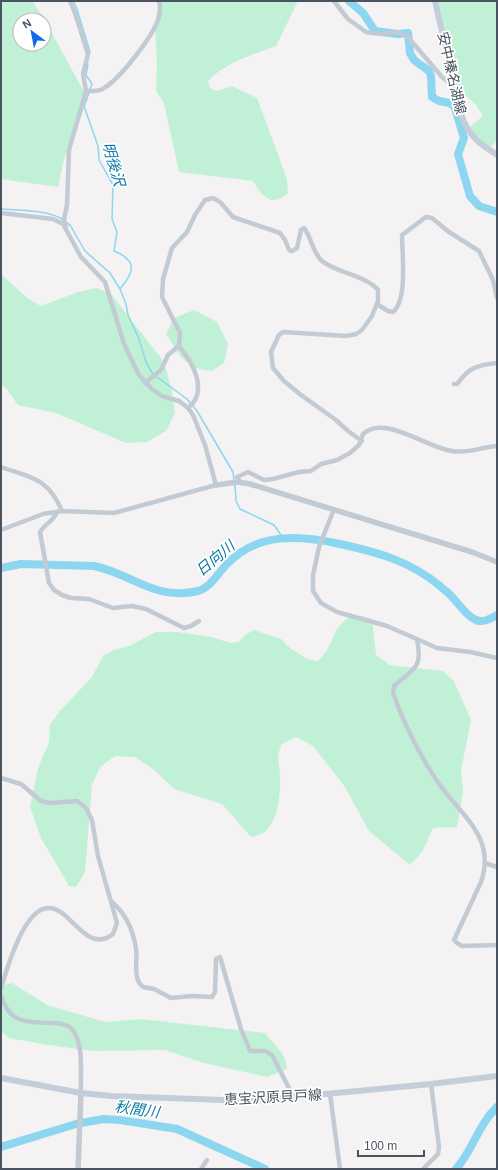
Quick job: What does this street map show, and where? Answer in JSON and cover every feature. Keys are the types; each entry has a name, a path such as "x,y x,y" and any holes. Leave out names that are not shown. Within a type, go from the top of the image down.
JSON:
{"main road":[{"name":"安中榛名湖線","path":"435,1 466,127 476,141 497,155"},
{"name":"恵宝沢原貝戸線","path":"1,1078 81,1093 251,1101 294,1098 497,1076"}],"street":[{"path":"66,228 64,219 67,205 69,150 86,91 83,74 88,54 70,1"},
{"path":"86,91 104,89 129,64 158,21 160,9 159,1"},
{"path":"334,1 348,19 366,32 381,34 397,32 407,36 442,77 455,87"},
{"path":"145,383 161,370 168,355 179,346 180,333 162,297 163,278 172,248 187,232 200,206 205,200 210,198 220,202 233,217 280,234 285,240 287,247 292,251 297,248 301,230 304,228 314,250 323,261 376,288 379,292 377,304 369,321 356,334 346,336 283,332 279,335 270,354 272,365 284,381 362,440"},
{"path":"1,213 53,219 63,224 81,257 105,282 124,344 139,376 157,393 179,401 188,408 201,432 216,485"},
{"path":"377,304 388,311 393,312 398,307 402,293 402,234 426,218 432,218 449,232 479,251 493,280 497,298"},
{"path":"179,346 185,352 199,384 200,392 196,400 188,408"},
{"path":"454,384 457,384 468,370 484,364 497,363"},
{"path":"237,482 237,476 248,472 264,480 299,472 311,471 321,464 337,460 350,453 362,440 365,432 372,428 380,427 399,432 437,448 454,452 466,452 497,446"},
{"path":"1,466 42,482 53,493 59,511 53,521 40,532 48,580 54,590 65,596 90,600 108,607 132,606 146,609 184,628 199,621"},
{"path":"1,530 36,516 59,511 114,513 216,485 237,482 334,509 472,552 497,562"},
{"path":"334,509 325,528 313,575 312,589 321,603 337,612 371,620 442,649 470,652 497,658"},
{"path":"416,639 420,652 419,662 411,672 394,686 393,693 427,766 478,834 484,848 485,863 481,882 454,939 456,943 462,946 497,945"},
{"path":"1,778 21,784 41,801 57,804 77,801 86,808 92,820 98,856 117,922 116,930 104,940 85,934 54,909 46,908 33,914 20,938 1,988"},
{"path":"485,863 497,867"},
{"path":"112,902 122,911 130,928 136,949 137,980 143,987 154,989 171,998 192,996 212,997 215,992 216,959 220,957 241,1029 250,1051 265,1051 272,1055 280,1067 294,1098"},
{"path":"1,995 6,1007 16,1017 36,1023 65,1024 73,1030 77,1038 80,1053 81,1093 79,1113 78,1169"},
{"path":"423,1169 438,1154 439,1147 431,1084"},
{"path":"330,1094 340,1169"},
{"path":"201,1169 206,1160"}],"green space":[{"path":"1,1 32,1 40,12 12,12 12,52 52,52 52,33 88,99 64,159 58,187 1,179"},
{"path":"160,1 298,1 276,46 231,64 215,74 208,81 210,88 216,91 232,86 257,98 287,179 288,193 282,197 277,200 268,198 260,191 253,181 179,172 164,103 156,91 157,65 155,25"},
{"path":"438,1 497,1 497,141 491,147 480,142 470,127 483,116 476,105 457,87"},
{"path":"1,274 27,298 41,306 78,292 96,288 111,294 164,362 172,391 175,413 166,431 147,442 126,443 56,413 18,405 6,388 1,385"},
{"path":"194,310 217,322 228,344 224,363 212,371 194,368 181,357 166,334 174,318"},
{"path":"362,616 372,619 376,655 390,665 443,671 454,681 471,720 461,771 463,792 457,827 433,828 422,852 410,865 369,831 345,787 313,746 296,737 282,744 279,752 279,797 273,822 263,833 251,837 222,804 174,789 153,769 135,757 115,756 100,767 92,785 85,872 76,887 69,886 41,838 30,807 38,768 49,742 50,725 59,712 92,677 103,656 114,650 129,646 156,632 177,632 212,637 230,643 239,642 245,635 254,630 281,639 290,648 307,659 318,661 326,652 338,627 348,618"},
{"path":"12,983 47,1005 105,1022 141,1019 265,1033 282,1054 285,1059 287,1069 267,1077 204,1063 165,1050 93,1051 9,1038 1,1031 1,986"}],"waterway":[{"name":"明後沢","path":"73,1 77,9 90,52"},
{"path":"349,1 363,13 375,31 398,34 408,33 410,53 414,60 429,71 431,76 432,97 439,101 450,103 455,108 464,138 458,154 470,196 479,206 497,212"},
{"name":"明後沢","path":"88,64 86,75 92,84 90,89"},
{"name":"明後沢","path":"89,93 84,106 98,146 99,160 113,185 112,219 117,232 114,251 127,259 131,267 130,275 120,289"},
{"path":"1,209 42,212 63,220"},
{"path":"66,222 70,225 85,251 110,273 120,289 146,362 153,374 187,399 197,411 233,472 234,481"},
{"path":"235,484 236,501 240,509 274,525 283,538"},
{"name":"日向川","path":"1,568 21,564 94,566 121,575 156,590 182,593 198,591 206,587 227,564 252,546 266,541 280,539 310,539 354,547 393,559 429,577 474,619 483,621 497,615"},
{"name":"秋間川","path":"456,1169 467,1154 490,1114 497,1107"},
{"name":"秋間川","path":"1,1147 76,1124 103,1119 120,1120 177,1129 265,1169"}]}
